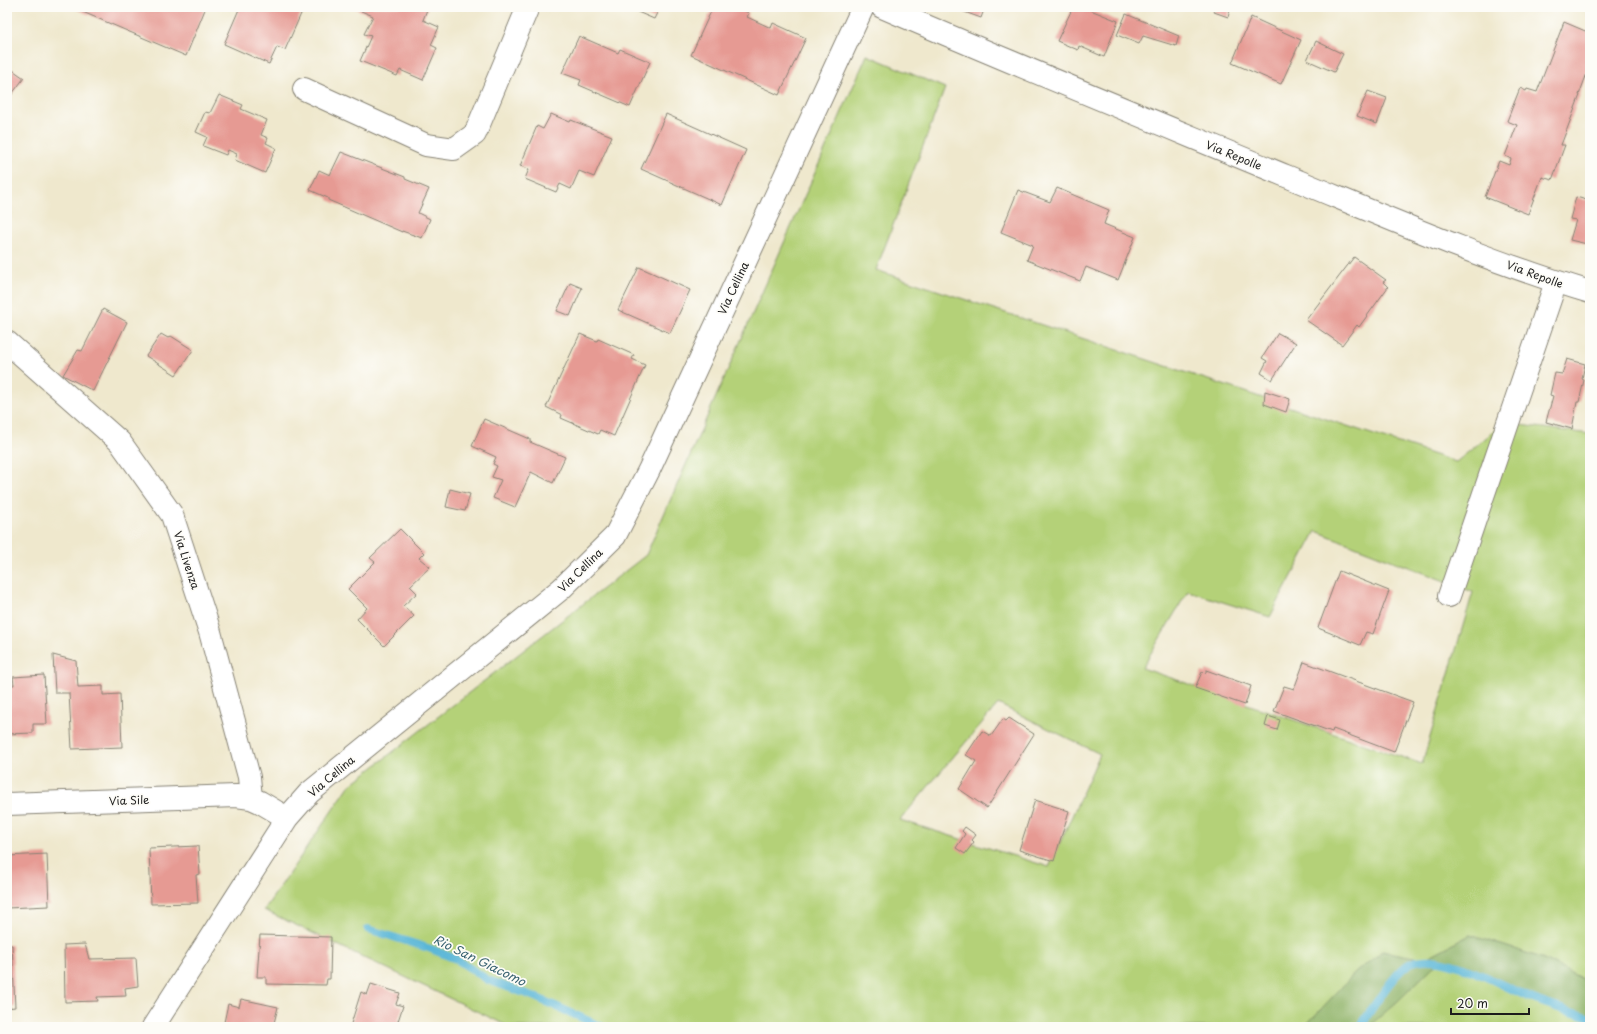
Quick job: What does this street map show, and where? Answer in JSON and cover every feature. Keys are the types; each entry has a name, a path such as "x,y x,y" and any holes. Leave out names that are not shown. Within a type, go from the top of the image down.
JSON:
{"street":[{"path":"304,89 426,144 454,149 475,134 528,7"},
{"name":"Via Cellina","path":"153,1027 287,818 309,793 561,589 615,536 653,462 863,7"},
{"name":"Via Repolle","path":"882,7 1009,62 1429,235 1556,282 1590,292"},
{"path":"1449,596 1556,282"},
{"name":"Via Livenza","path":"7,342 120,442 172,515 214,648 249,777 251,798"},
{"name":"Via Sile","path":"7,804 236,796 251,798"},
{"path":"251,798 287,818"}],"green space":[{"path":"867,55 945,88 876,270 1456,462 1504,423 1590,434 1590,1027 510,1027 264,910 349,786 646,555","holes":["1316,531 1473,592 1422,764 1142,668 1188,591 1270,617","998,704 1100,754 1049,867 900,820"]},
{"path":"1470,935 1542,958 1590,983 1590,1018 1533,999 1479,973 1439,961 1398,1001 1368,1027 1304,1027 1356,972 1383,951 1424,959"}],"building":[{"path":"71,7 206,7 186,56"},
{"path":"240,7 304,7 285,50 277,47 269,64 224,44"},
{"path":"354,7 428,7 423,20 439,27 431,45 437,48 423,80 400,70 397,76 360,61 371,36 364,34 373,16"},
{"path":"626,7 660,7 654,19"},
{"path":"713,7 736,7 749,13 747,17 771,28 773,23 806,38 779,95 691,55"},
{"path":"951,7 985,7 981,18"},
{"path":"1073,7 1083,7 1118,21 1104,57 1079,46 1078,50 1057,41"},
{"path":"1216,7 1231,7 1228,17 1214,12"},
{"path":"1126,14 1179,36 1176,46 1143,36 1139,44 1117,35"},
{"path":"1251,17 1301,40 1281,84 1232,63"},
{"path":"1564,22 1590,33 1590,65 1561,145 1565,145 1552,180 1542,177 1528,214 1485,197 1499,161 1509,165 1511,159 1505,156 1517,125 1507,121 1520,88 1526,91 1527,89 1537,92"},
{"path":"579,36 618,53 620,49 650,62 630,107 579,85 581,80 562,73"},
{"path":"1316,41 1343,54 1334,72 1307,60"},
{"path":"7,66 24,78 9,98 7,97"},
{"path":"1368,91 1387,98 1377,124 1357,116"},
{"path":"219,95 243,105 241,109 267,120 261,135 268,138 266,143 276,148 265,173 235,160 237,154 228,150 226,155 203,146 207,137 196,132 205,112 210,113"},
{"path":"551,114 612,136 594,177 579,171 571,189 560,184 556,192 525,179 529,169 520,166 537,126 543,129"},
{"path":"666,114 746,150 722,205 641,169"},
{"path":"341,152 405,177 405,179 429,189 418,213 430,219 422,238 402,232 328,200 328,198 310,190 319,170 330,175"},
{"path":"1057,188 1109,210 1104,224 1135,237 1118,280 1086,267 1080,281 1027,260 1033,245 1001,232 1018,190 1050,202"},
{"path":"1576,197 1590,201 1590,234 1587,244 1570,240 1576,220 1570,219"},
{"path":"1354,257 1386,280 1383,282 1388,287 1359,327 1357,325 1342,345 1306,320"},
{"path":"639,267 690,290 670,333 618,310"},
{"path":"570,283 582,288 570,316 557,311"},
{"path":"103,309 127,322 93,391 63,375 78,350 82,351"},
{"path":"1278,333 1296,343 1272,380 1261,373 1267,361 1262,358"},
{"path":"161,334 168,338 171,336 193,350 176,375 146,356"},
{"path":"580,334 597,341 598,339 634,355 632,359 645,365 614,436 600,430 598,434 561,418 562,415 546,407"},
{"path":"1567,359 1585,364 1582,379 1584,380 1579,402 1577,402 1572,429 1546,422 1553,396 1550,395 1555,373 1562,374"},
{"path":"1265,391 1290,399 1286,412 1264,404"},
{"path":"484,419 530,439 530,442 565,457 553,483 531,472 515,507 493,498 501,480 492,477 497,466 493,464 496,457 472,446"},
{"path":"450,489 470,494 465,511 446,507"},
{"path":"400,529 424,553 419,558 430,567 410,586 417,593 403,606 414,616 384,646 357,619 367,608 348,589 375,562 370,558"},
{"path":"1339,571 1389,591 1373,634 1366,632 1360,645 1318,628"},
{"path":"53,655 76,661 78,687 103,686 103,695 120,694 122,747 72,749 69,693 55,693"},
{"path":"1304,662 1413,702 1394,752 1333,729 1332,732 1274,711 1284,686 1294,689"},
{"path":"1206,670 1251,686 1245,705 1195,688 1202,672 1206,673"},
{"path":"44,675 47,724 33,724 33,733 7,734 7,685 14,685 13,677"},
{"path":"1268,716 1280,720 1277,730 1265,726"},
{"path":"1009,718 1034,734 987,808 959,789 976,761 966,755 982,731 991,736 1003,719 1006,721"},
{"path":"1035,800 1069,811 1054,861 1019,850"},
{"path":"965,827 976,835 972,840 974,842 965,854 956,848 965,834 962,831"},
{"path":"198,846 200,874 196,875 198,903 151,904 149,848"},
{"path":"47,854 49,906 7,908 7,856"},
{"path":"260,935 331,937 330,979 327,979 326,985 266,984 266,977 257,977"},
{"path":"85,944 89,959 136,958 138,986 125,988 126,996 97,997 98,1001 65,1002 64,945"},
{"path":"7,945 12,945 15,1007 7,1008"},
{"path":"371,984 400,993 396,1004 403,1006 398,1021 404,1023 402,1027 350,1027 361,992 367,995"},
{"path":"241,999 278,1007 273,1027 223,1027 228,1004 239,1007"}],"waterway":[{"name":"Rio San Giacomo","path":"368,929 431,949 456,959 488,980 535,997 602,1027"},
{"name":"Rio San Giacomo","path":"1360,1027 1384,991 1399,972 1413,962 1426,960 1440,961 1457,965 1533,999 1590,1018"}]}
